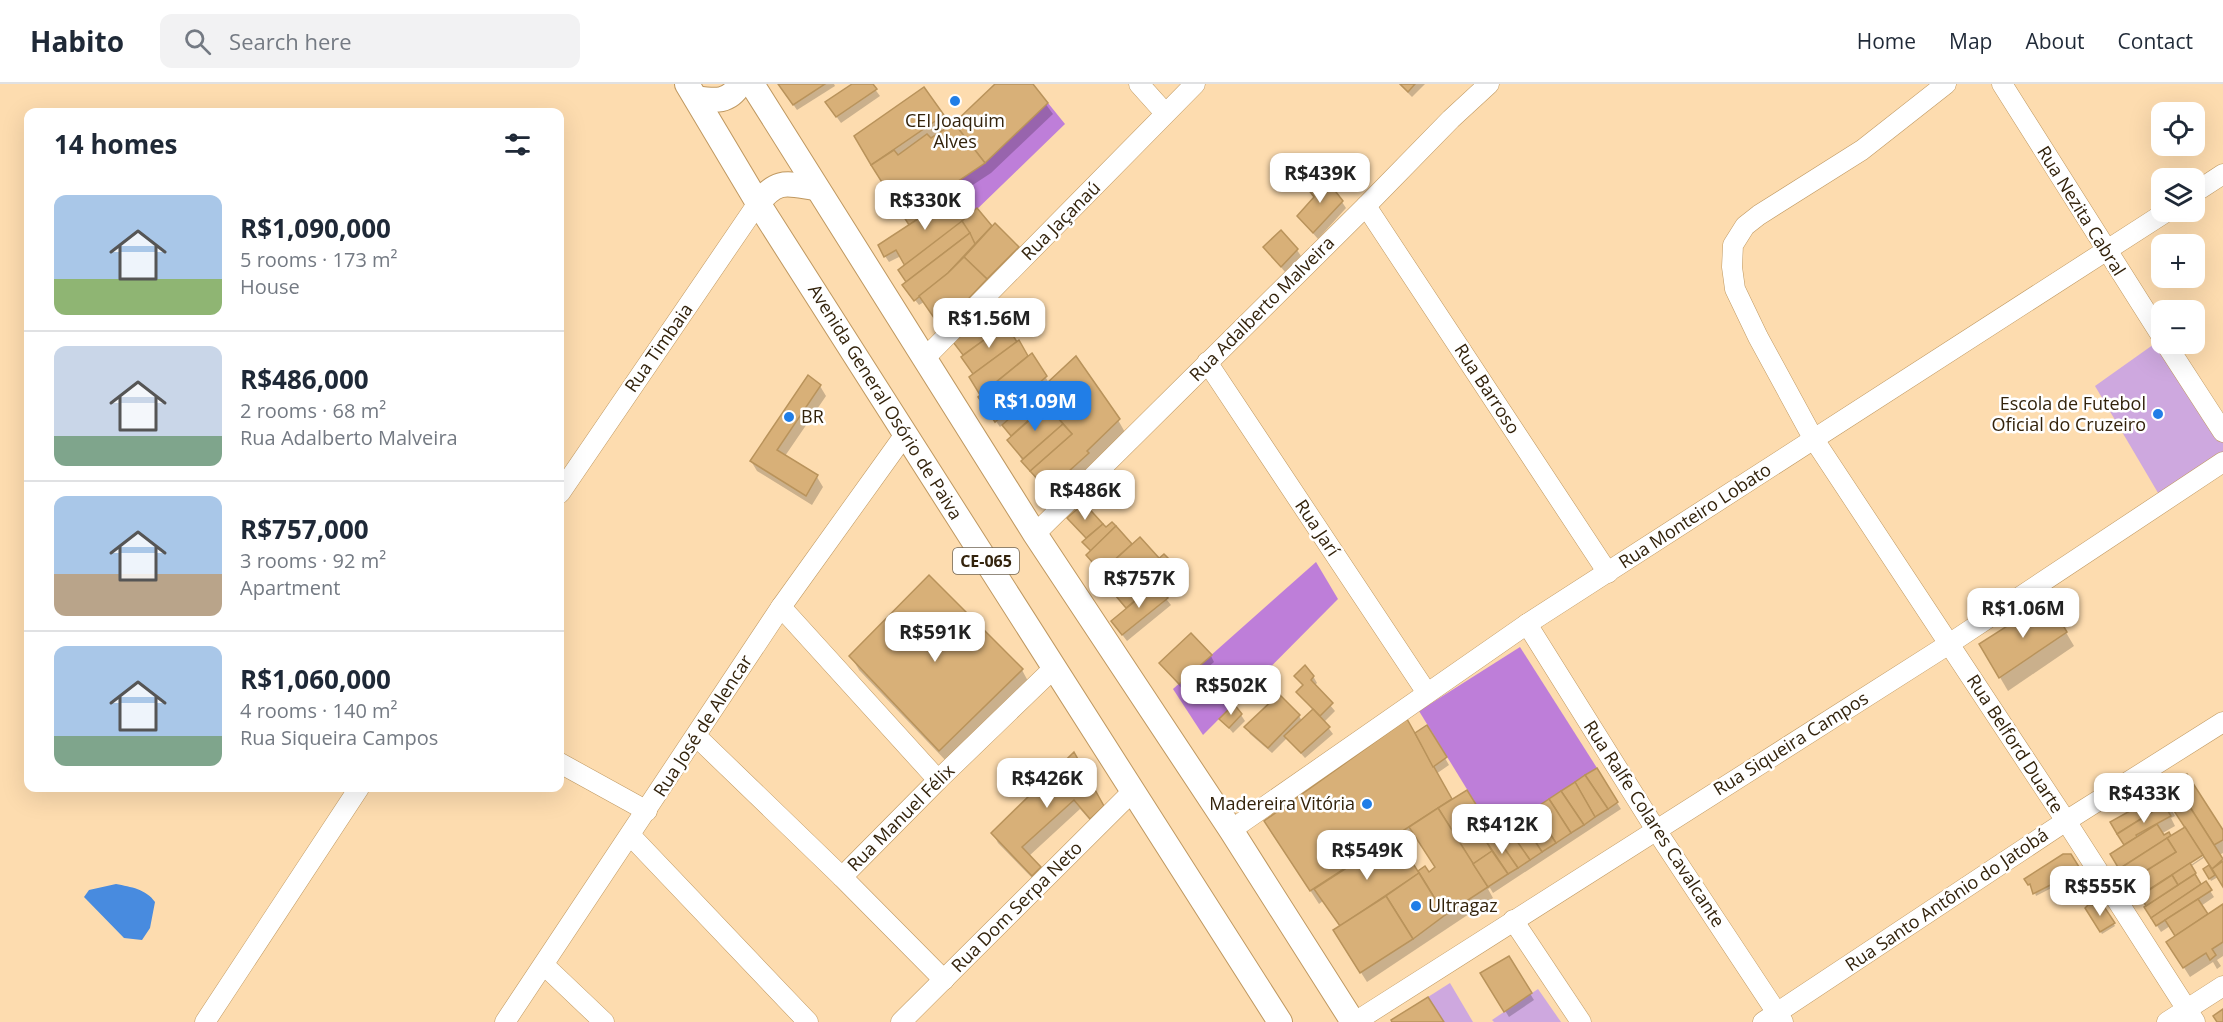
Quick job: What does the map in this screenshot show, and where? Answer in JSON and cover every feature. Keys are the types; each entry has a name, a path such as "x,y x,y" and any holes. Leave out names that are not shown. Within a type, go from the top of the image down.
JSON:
{"main road":[{"path":"691,91 721,100 732,94 740,84"},
{"name":"CE-065","path":"752,84 1035,534 1231,830 1354,1022"},
{"name":"Avenida General Osório de Paiva","path":"691,91 758,203 1280,1022"},
{"path":"758,203 779,184 816,188"}],"street":[{"path":"1139,84 1166,113"},
{"name":"Rua Jaçanaú","path":"925,358 1195,84"},
{"name":"Rua Adalberto Malveira","path":"1035,534 1451,119 1489,84"},
{"name":"Rua Belford Duarte","path":"1946,84 1862,150 1745,226 1733,246 1732,267 1735,289 1758,337 1813,438 2066,821 2191,1016"},
{"name":"Rua Nezita Cabral","path":"2002,84 2151,320"},
{"path":"2205,186 2223,174"},
{"name":"Rua Timbaia","path":"564,487 758,203"},
{"name":"Rua Barroso","path":"1366,206 1608,573"},
{"name":"Rua Monteiro Lobato","path":"1231,830 1527,624 2151,222"},
{"path":"2172,354 2223,432"},
{"name":"Rua Jarí","path":"1207,362 1427,693"},
{"name":"Rua José de Alencar","path":"505,1022 781,607 906,433"},
{"name":"Rua Siqueira Campos","path":"1354,1022 1949,644 2223,462"},
{"path":"781,607 938,780"},
{"name":"Rua Ralfe Colares Cavalcante","path":"1527,624 1775,1019"},
{"name":"Rua Manuel Félix","path":"696,736 842,877 1054,668"},
{"name":"Rua Santo Antônio do Jatobá","path":"1775,1019 2066,821 2223,722"},
{"path":"564,765 647,811"},
{"path":"205,1022 357,792"},
{"name":"Rua Dom Serpa Neto","path":"902,1022 1132,792"},
{"path":"630,836 808,1022"},
{"path":"842,877 944,980"},
{"path":"1513,920 1581,1022"},
{"path":"544,965 604,1022"},
{"path":"2167,1022 2191,1016 2223,986"}],"shaded area":[{"path":"1048,103 1065,124 971,215 948,188 985,163"},
{"name":"Escola de Futebol Oficial do Cruzeiro","path":"2151,346 2151,354 2165,354 2223,443 2223,455 2161,498 2095,386"},
{"path":"1316,562 1338,599 1203,735 1173,689"},
{"path":"1520,647 1597,768 1495,835 1419,711"},
{"path":"1450,983 1473,1022 1444,1022 1428,997"},
{"path":"1538,989 1561,1022 1494,1022 1492,1020"}],"water":[{"path":"116,884 143,891 155,902 150,928 142,940 124,938 84,897 89,890"}],"building":[{"path":"778,84 825,84 793,105"},
{"path":"852,84 873,84 877,89 836,117 825,102"},
{"path":"995,84 1033,84 1048,103 985,163 954,123"},
{"path":"1400,84 1415,84 1408,92"},
{"path":"924,87 944,115 871,165 854,136"},
{"path":"954,123 985,163 948,188 953,196 909,225 871,165 894,150 898,155 927,134 931,138"},
{"path":"1322,174 1343,201 1313,233 1297,216 1314,197 1308,189"},
{"path":"953,196 971,215 905,266 896,250 884,257 878,245"},
{"path":"977,208 992,226 975,244 962,221"},
{"path":"962,221 970,233 906,282 898,270"},
{"path":"995,223 1019,247 987,279 964,257"},
{"path":"1281,230 1298,249 1281,267 1263,247"},
{"path":"970,233 975,244 948,273 914,301 902,285"},
{"path":"964,257 987,279 941,328 919,296"},
{"path":"993,312 1006,324 963,355 953,342"},
{"path":"1006,324 1017,342 973,374 961,357"},
{"path":"1019,340 1028,356 980,395 969,377"},
{"path":"1032,353 1047,376 995,422 978,397"},
{"path":"1076,356 1120,419 1087,451 1089,453 1048,490 1030,471 1072,434 1047,405 1058,394 1047,383"},
{"name":"BR","path":"808,375 821,385 777,450 818,475 806,496 750,461"},
{"path":"1049,384 1058,394 1011,436 1002,425"},
{"path":"1047,405 1063,424 1023,459 1007,440"},
{"path":"1063,424 1072,434 1030,471 1021,461"},
{"path":"1084,503 1103,524 1086,538 1067,518"},
{"path":"1112,522 1116,526 1091,551 1082,542 1103,524 1106,527"},
{"path":"1116,526 1132,544 1101,572 1086,555"},
{"path":"1140,537 1159,558 1116,596 1097,576"},
{"path":"1164,554 1176,566 1126,608 1116,596"},
{"path":"929,575 1023,669 939,751 849,656"},
{"path":"1156,584 1168,598 1122,635 1111,621"},
{"path":"2048,600 2067,632 1999,678 1979,644"},
{"path":"1191,633 1212,655 1179,684 1159,663"},
{"path":"1305,665 1314,676 1311,680 1333,703 1320,716 1296,692 1303,685 1294,676"},
{"path":"1279,694 1300,715 1268,748 1244,727"},
{"path":"1234,704 1242,714 1229,728 1219,719"},
{"path":"1313,709 1330,727 1301,753 1284,736"},
{"name":"Madereira Vitória","path":"1407,719 1452,799 1310,891 1264,821"},
{"path":"1427,725 1447,757 1433,767 1415,733"},
{"path":"1074,752 1104,806 1090,819 1074,800 1022,847 1041,867 1032,876 991,833"},
{"path":"1597,768 1618,802 1608,809 1585,775"},
{"path":"2187,774 2223,830 2223,840 2214,845 2174,782"},
{"path":"1585,775 1608,809 1595,817 1575,782"},
{"path":"1575,782 1595,817 1584,825 1561,791"},
{"path":"2174,782 2223,859 2212,869 2161,791"},
{"path":"1467,790 1495,835 1486,841 1492,851 1473,864 1438,808"},
{"path":"1561,791 1584,825 1571,833 1549,799"},
{"path":"2156,793 2161,801 2166,798 2168,802 2117,834 2110,822 2148,801 2147,799"},
{"path":"1549,799 1571,833 1556,843 1534,809"},
{"path":"2168,802 2170,805 2166,808 2171,816 2136,835 2137,837 2124,845 2117,834"},
{"path":"1438,808 1488,887 1445,915 1418,871 1425,866 1429,872 1435,867 1409,827"},
{"path":"1534,809 1556,843 1542,852 1520,818"},
{"path":"1520,818 1542,852 1530,860 1507,827"},
{"path":"2157,824 2164,835 2169,832 2171,836 2119,869 2110,854"},
{"path":"1507,827 1530,860 1518,868 1495,835"},
{"path":"2185,827 2203,855 2142,894 2139,887 2133,891 2128,882 2176,852 2167,838"},
{"path":"1495,835 1518,868 1508,874 1486,841"},
{"path":"1396,836 1419,873 1340,926 1314,889"},
{"path":"2167,838 2176,852 2128,882 2119,869"},
{"path":"1492,851 1508,874 1488,887 1473,864"},
{"path":"2063,854 2071,854 2086,878 2083,885 2080,881 2072,887 2066,877 2033,894 2030,884 2028,885 2024,879"},
{"path":"2223,861 2223,887 2212,869"},
{"path":"2190,863 2196,873 2178,885 2172,875"},
{"path":"2209,865 2215,875 2209,879 2203,869"},
{"name":"Ultragaz","path":"1419,873 1445,915 1413,939 1386,896"},
{"path":"2195,874 2201,884 2151,918 2144,907"},
{"path":"2172,875 2178,885 2146,906 2140,896"},
{"path":"2206,881 2212,890 2156,926 2151,918"},
{"path":"1386,896 1413,939 1360,973 1333,930"},
{"path":"2198,899 2208,914 2175,936 2165,920"},
{"path":"2223,904 2223,942 2212,949 2216,955 2210,960 2206,953 2183,968 2166,942"},
{"path":"2088,905 2103,905 2115,923 2100,932 2085,908"},
{"path":"1509,956 1532,993 1504,1012 1480,973"},
{"path":"1428,997 1444,1022 1392,1022 1391,1020"},
{"path":"2223,1009 2223,1022 2217,1022 2213,1016"}],"place":[{"name":"CEI Joaquim Alves","path":"955,101"},
{"name":"Escola de Futebol Oficial do Cruzeiro","path":"2158,414"},
{"name":"BR","path":"789,417"},
{"name":"Madereira Vitória","path":"1367,804"},
{"name":"Ultragaz","path":"1416,906"}]}
